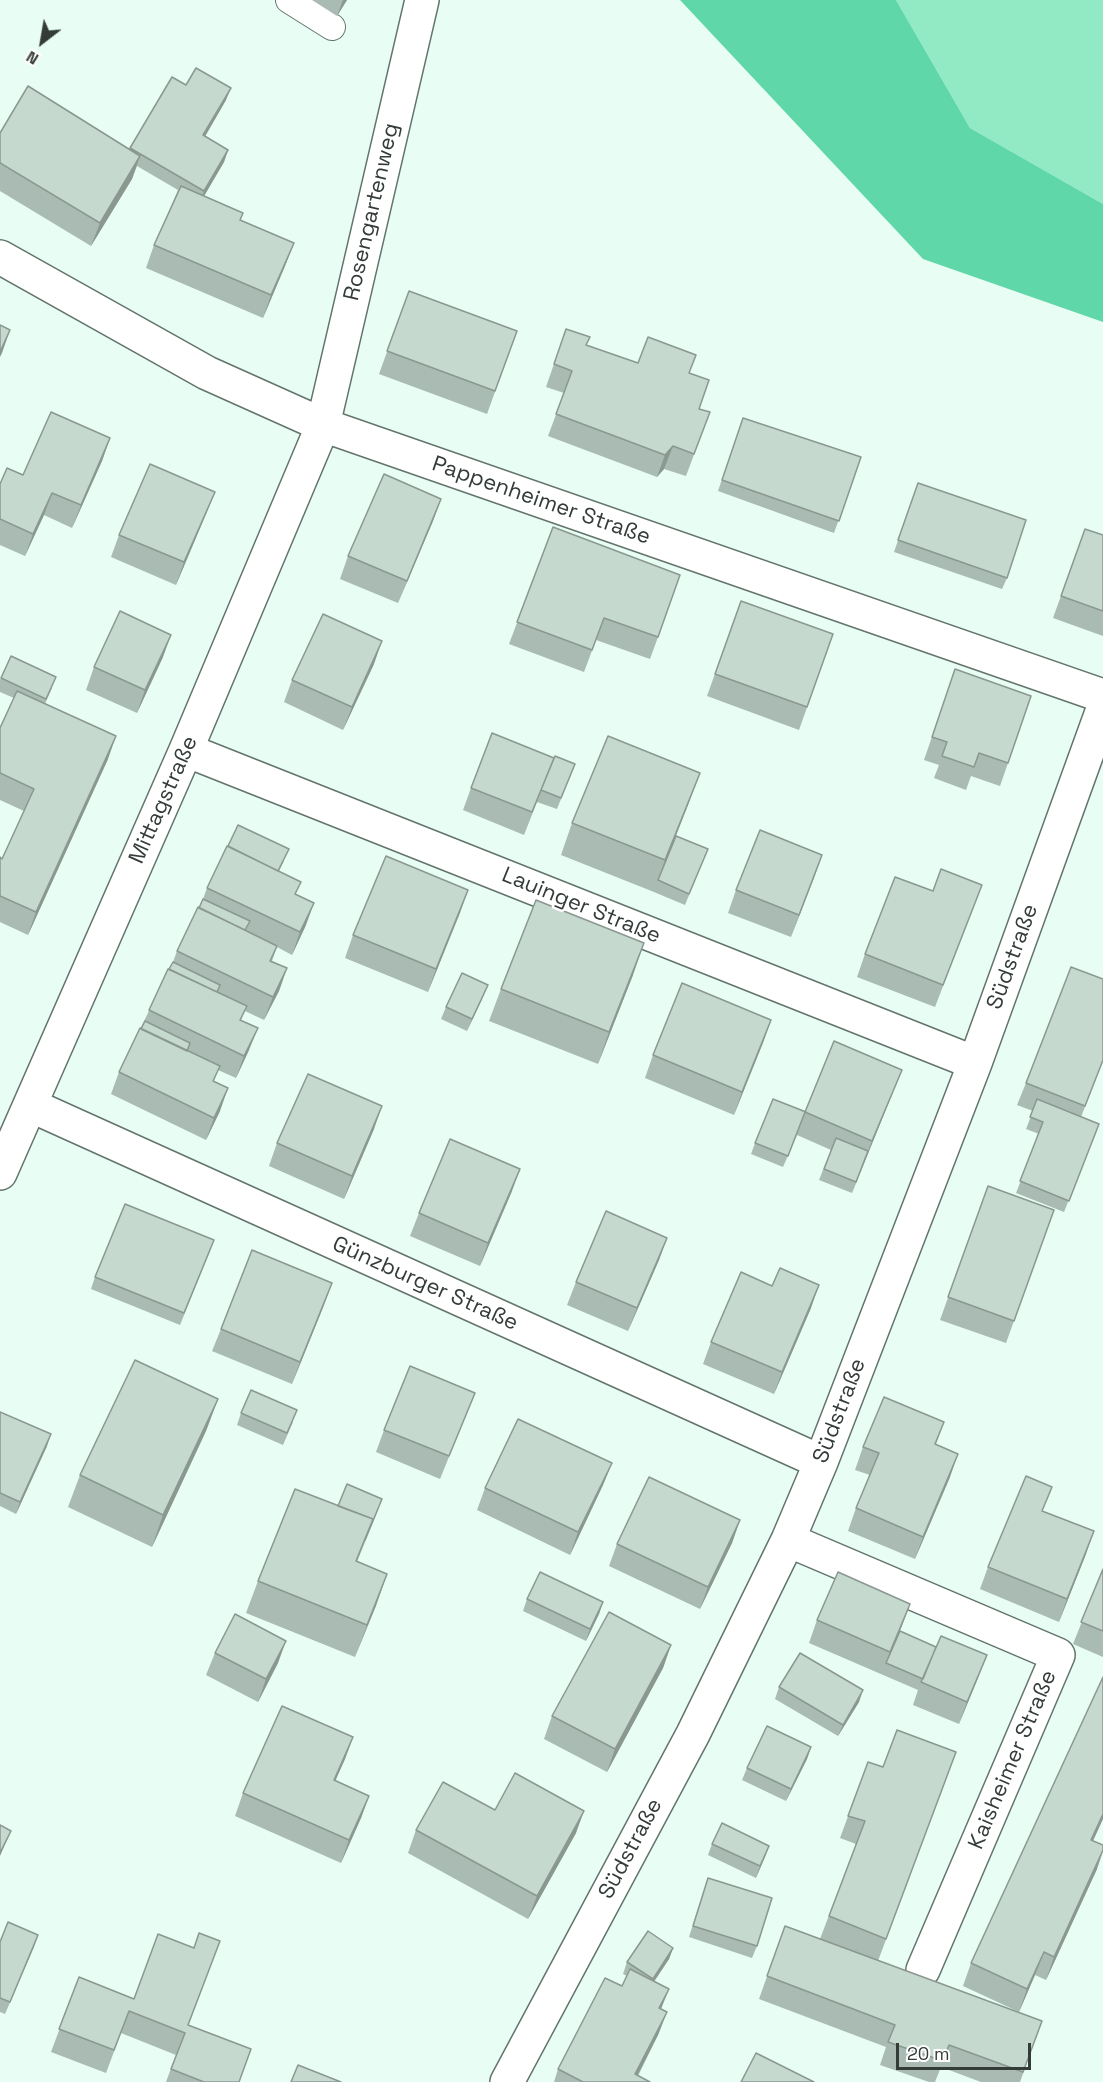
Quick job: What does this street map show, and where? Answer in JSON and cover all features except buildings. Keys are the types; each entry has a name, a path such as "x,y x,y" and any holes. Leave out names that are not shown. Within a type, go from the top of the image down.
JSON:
{"street":[{"name":"Rosengartenweg","path":"322,425 422,0"},
{"name":"Pappenheimer Straße","path":"0,257 207,373 322,425 1103,696"},
{"name":"Mittagstraße","path":"0,1173 186,750 322,425"},
{"name":"Südstraße","path":"507,2082 693,1734 788,1540 821,1462 975,1063 1103,709"},
{"name":"Lauinger Straße","path":"186,750 975,1063"},
{"name":"Günzburger Straße","path":"30,1105 821,1462"},
{"name":"Kaisheimer Straße","path":"788,1540 1058,1655 923,1970"}],"lane":[{"path":"289,0 332,27"}],"green space":[{"path":"680,0 896,0 970,128 1103,204 1103,322 923,259"},
{"path":"896,0 1103,0 1103,204 970,128"}]}
